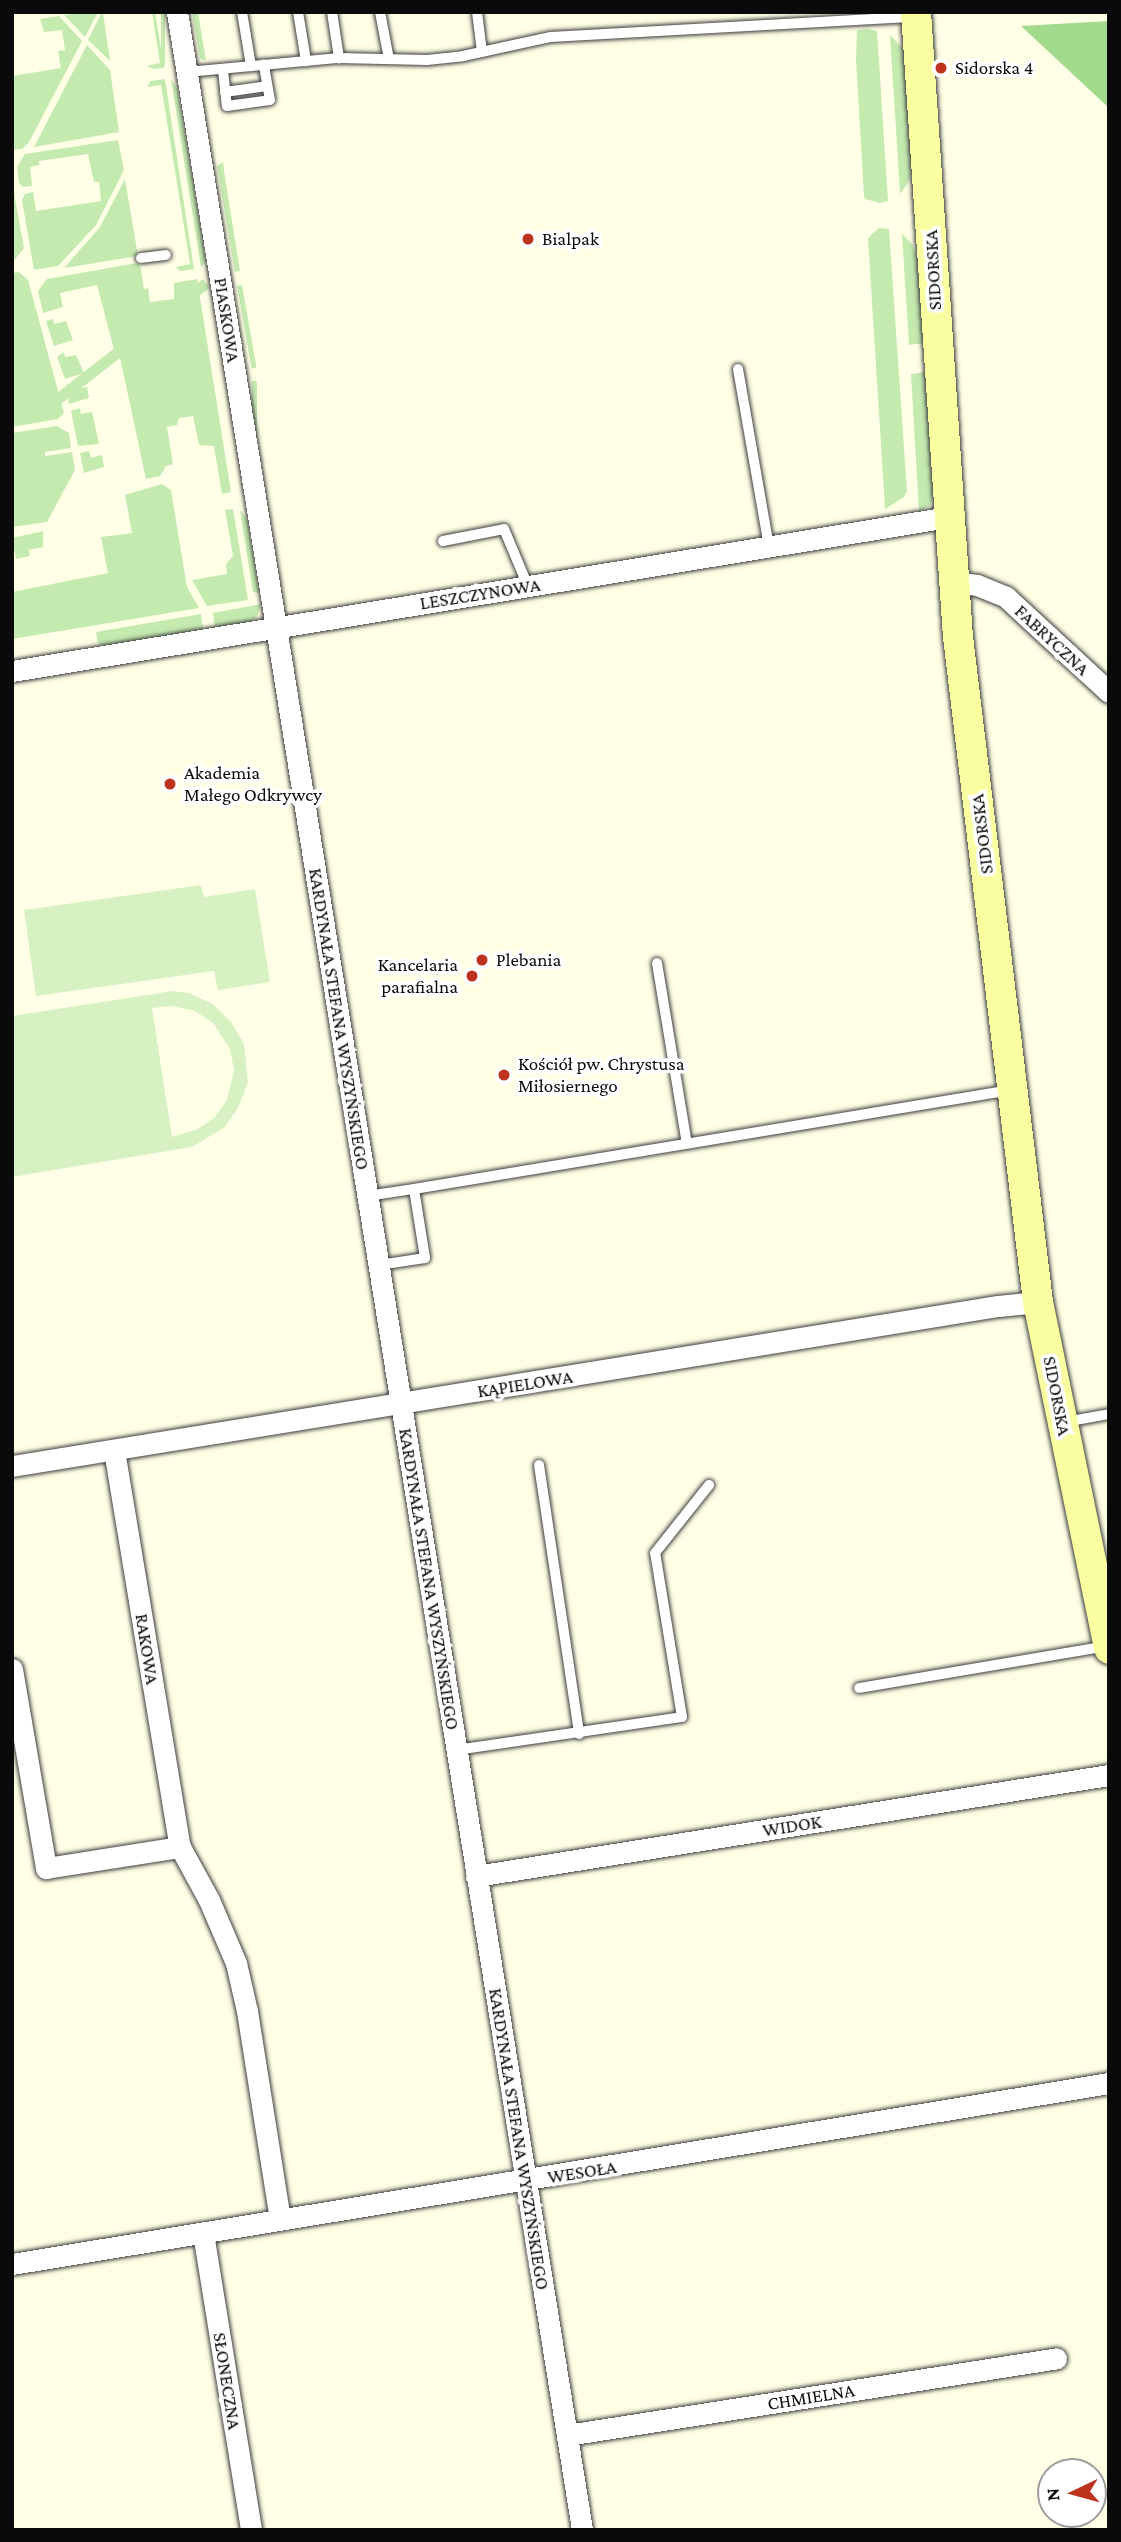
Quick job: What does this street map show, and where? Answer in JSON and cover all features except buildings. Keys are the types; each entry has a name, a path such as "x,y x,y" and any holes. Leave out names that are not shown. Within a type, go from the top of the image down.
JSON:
{"street":[{"name":"PIASKOWA","path":"177,12 276,628"},
{"name":"SIDORSKA","path":"916,15 953,582 1038,1302 1062,1422 1102,1586 1109,1647"},
{"name":"LESZCZYNOWA","path":"12,671 948,517"},
{"name":"FABRYCZNA","path":"953,582 977,585 1006,597 1109,692"},
{"name":"KARDYNAŁA STEFANA WYSZYŃSKIEGO","path":"276,628 582,2530"},
{"name":"KĄPIELOWA","path":"12,1466 401,1405 985,1308 1038,1302"},
{"name":"RAKOWA","path":"114,1450 180,1847 209,1900 236,1963 247,2011 280,2219"},
{"path":"12,1669 46,1868 180,1847"},
{"name":"WIDOK","path":"476,1876 1109,1775"},
{"name":"WESOŁA","path":"12,2264 1109,2083"},
{"name":"SŁONECZNA","path":"203,2233 251,2530"},
{"name":"CHMIELNA","path":"567,2435 1056,2358"}],"lane":[{"path":"234,12 244,25"},
{"path":"242,12 251,66"},
{"path":"244,25 249,12"},
{"path":"298,12 306,61"},
{"path":"332,12 339,58"},
{"path":"380,12 389,59"},
{"path":"477,12 482,52"},
{"path":"187,72 339,58 427,60 482,52 551,37 916,15"},
{"path":"223,70 225,92 267,86 264,65"},
{"path":"141,258 166,255"},
{"path":"738,369 769,546"},
{"path":"443,541 504,530 528,586"},
{"path":"657,963 687,1144"},
{"path":"367,1196 1013,1089"},
{"path":"379,1265 425,1258 414,1189"},
{"path":"1062,1422 1109,1414"},
{"path":"539,1465 579,1734"},
{"path":"456,1751 682,1717 654,1553 709,1485"},
{"path":"859,1688 1109,1647"}],"green space":[{"path":"98,12 85,37 64,15"},
{"path":"103,12 110,61 88,40"},
{"path":"152,12 155,12 164,68 153,69 147,66 160,63"},
{"path":"161,12 165,12 165,66 161,66"},
{"path":"192,12 198,12 206,61 200,58"},
{"path":"59,16 82,41 29,142 22,149 12,150 12,76 61,68 58,51 65,50 62,30 44,32 40,19"},
{"path":"1109,21 1109,108 1021,26"},
{"path":"857,30 877,31 888,201 880,203 865,199 864,196 856,59"},
{"path":"890,35 904,50 913,169 900,194"},
{"path":"87,45 110,70 119,132 34,147"},
{"path":"165,79 194,269 180,271 176,267 190,264 161,85 147,87 151,81"},
{"path":"171,79 177,88 206,261 201,267"},
{"path":"118,140 124,170 96,225 58,266 34,270 22,200 25,194 33,192 36,211 101,201 99,182 94,182 88,154 39,161 39,165 30,167 32,186 23,187 19,183 17,167 25,154"},
{"path":"223,162 240,271 235,272 217,166"},
{"path":"125,179 138,256 64,268 100,227"},
{"path":"12,182 24,248 12,263"},
{"path":"879,228 889,229 907,491 904,497 885,509 868,238"},
{"path":"902,234 913,245 918,263 924,343 909,345"},
{"path":"137,263 140,265 144,289 148,288 150,302 174,299 174,283 197,279 231,492 222,494 214,446 199,445 193,416 179,418 177,425 167,427 173,464 166,466 160,476 146,479 119,353 115,353 97,285 60,293 63,307 43,313 38,291 47,279"},
{"path":"19,272 28,280 64,413 58,419 12,427 12,273"},
{"path":"203,279 210,288 41,419 34,411"},
{"path":"242,285 257,368 252,369 237,286"},
{"path":"53,319 54,324 66,321 73,340 54,346 46,321"},
{"path":"64,352 65,357 76,355 84,373 65,379 57,357"},
{"path":"926,372 934,495 930,505 919,512 911,374"},
{"path":"252,381 257,381 257,439 252,439"},
{"path":"74,383 76,389 87,387 89,398 69,404 66,385"},
{"path":"80,408 81,414 92,412 99,444 78,446 71,411"},
{"path":"57,426 69,433 71,448 45,452 45,456 72,452 75,470 47,522 12,527 12,433"},
{"path":"89,451 91,458 102,455 104,467 84,473 80,453"},
{"path":"162,484 171,490 187,587 199,608 12,639 12,592 108,573 101,537 132,533 125,495"},
{"path":"233,509 248,600 207,606 192,580 227,574 226,564 233,556 225,510"},
{"path":"240,510 247,519 259,593 253,592"},
{"path":"43,531 43,547 29,550 30,556 16,559 12,538"},
{"path":"261,604 257,617 247,624 215,629 213,613"},
{"path":"201,614 203,631 106,648 98,643 96,632"},
{"path":"201,885 204,897 255,889 270,982 218,990 214,971 36,996 24,910"},
{"path":"173,991 189,993 213,1004 231,1022 244,1044 248,1082 239,1106 225,1127 192,1147 12,1177 12,1016","holes":["172,1006 195,1011 213,1023 230,1049 234,1070 227,1100 215,1117 198,1129 172,1137 152,1008"]}],"place":[{"name":"Sidorska 4","path":"941,68"},
{"name":"Bialpak","path":"528,239"},
{"name":"Akademia Małego Odkrywcy","path":"170,784"},
{"name":"Plebania","path":"482,960"},
{"name":"Kancelaria parafialna","path":"472,976"},
{"name":"Kościół pw. Chrystusa Miłosiernego","path":"504,1075"}]}
